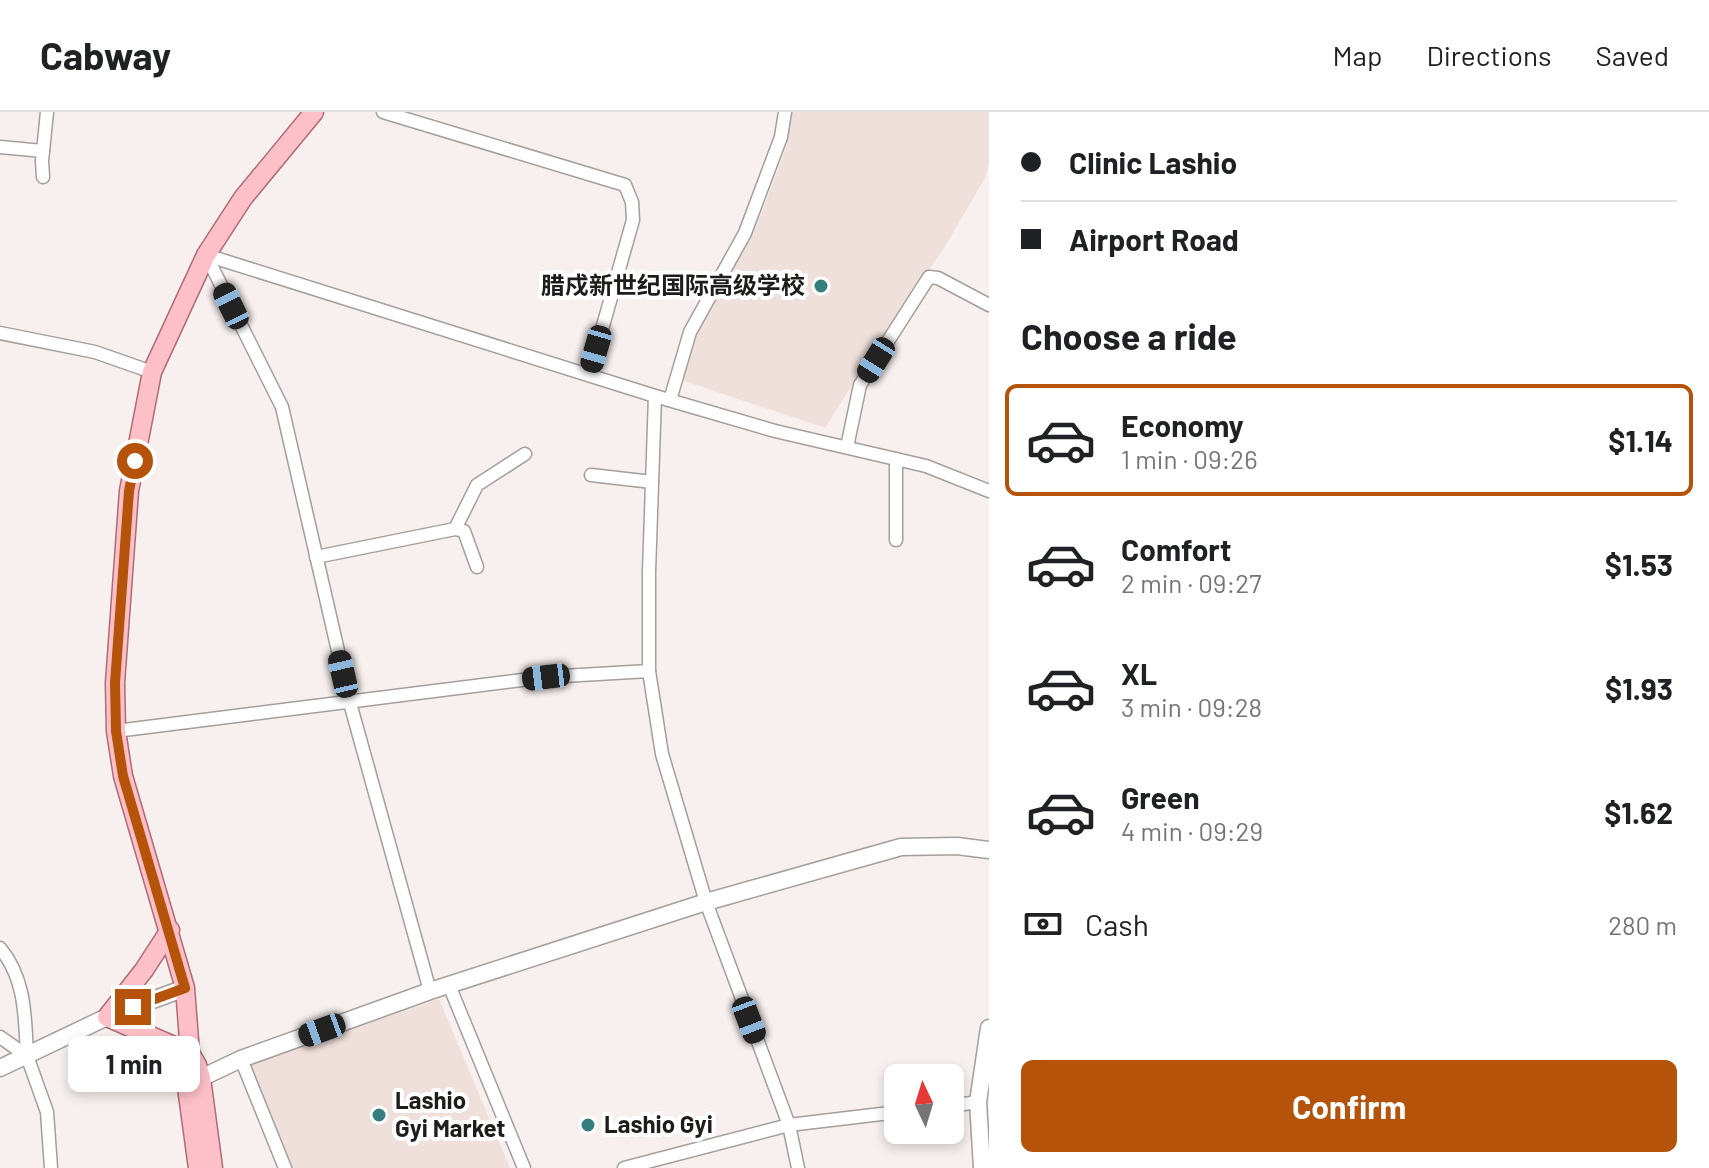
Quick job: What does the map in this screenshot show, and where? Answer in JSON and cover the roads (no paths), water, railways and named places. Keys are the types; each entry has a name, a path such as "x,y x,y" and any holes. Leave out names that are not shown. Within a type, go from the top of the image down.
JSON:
{"main road":[{"path":"198,1168 186,1080 190,1053 185,988 123,776 116,731 115,683 129,491 152,372 206,255 243,198 314,112"},
{"path":"170,930 144,970 107,1017 190,1053 201,1078 213,1168"}],"street":[{"path":"43,177 47,112"},
{"path":"383,112 625,185 632,202 633,220 589,375"},
{"path":"670,400 690,332 745,233 781,137 785,112"},
{"path":"0,147 43,151"},
{"path":"206,255 655,396 775,431 926,466 989,491"},
{"path":"206,255 282,407 350,703 430,991"},
{"path":"847,447 860,385 929,277 938,278 989,305"},
{"path":"0,333 95,352 152,372"},
{"path":"655,396 649,671 662,754 706,902 789,1125 798,1168"},
{"path":"455,529 477,485 525,454"},
{"path":"896,459 896,540"},
{"path":"591,475 652,482"},
{"path":"316,557 455,529 464,531 468,537 477,567"},
{"path":"116,731 546,677 649,671"},
{"path":"201,1078 241,1059 430,991 706,902 901,847 957,846 989,850"},
{"path":"0,948 24,996 27,1056 47,1112 51,1168"},
{"path":"449,985 524,1168"},
{"path":"0,1068 107,1017 185,988"},
{"path":"982,1168 984,1133 978,1102 989,1028"},
{"path":"0,1037 27,1056"},
{"path":"241,1059 285,1168"},
{"path":"964,1104 978,1102"},
{"path":"624,1168 789,1125 884,1114"}],"place":[{"name":"腊戍新世纪国际高级学校","path":"821,286"},
{"name":"Lashio Gyi Market","path":"379,1115"},
{"name":"Lashio Gyi","path":"588,1125"}]}
